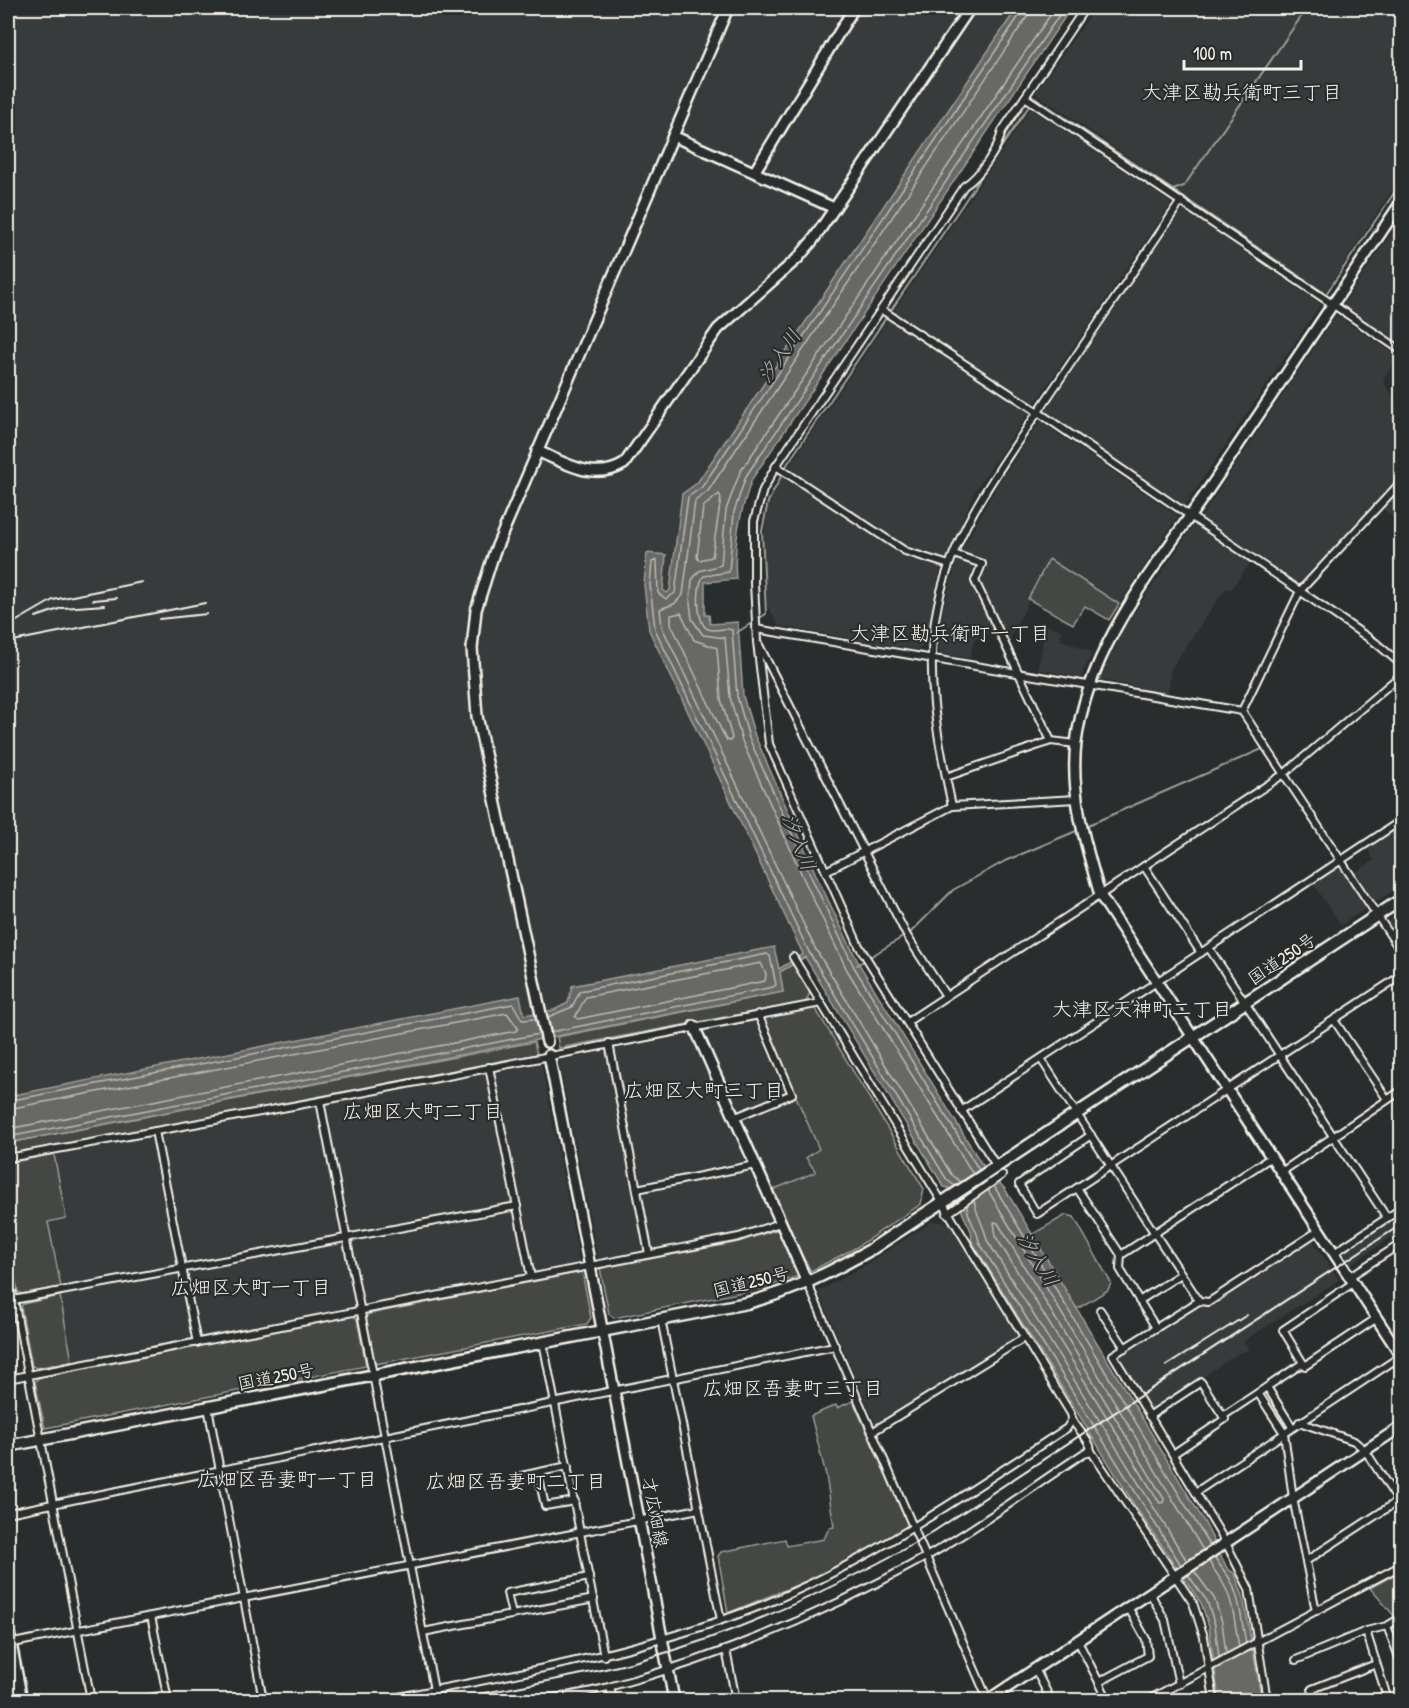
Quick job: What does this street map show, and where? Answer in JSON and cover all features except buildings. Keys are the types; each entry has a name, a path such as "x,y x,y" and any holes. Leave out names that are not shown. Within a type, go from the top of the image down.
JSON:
{"highway":[{"name":"国道250号","path":"8,1446 747,1303 808,1284 870,1250 941,1204 999,1171 1077,1113 1401,899"}],"street":[{"path":"549,1055 477,716 472,648 476,610 494,553 728,8"},
{"path":"755,171 854,8"},
{"path":"537,451 589,472 613,470 624,464 718,329 798,258 970,8"},
{"path":"947,1214 999,1171 859,946 769,744 756,629 754,521 763,490 776,466 964,186 973,180 1085,8"},
{"path":"1025,97 1401,351"},
{"path":"674,136 834,208"},
{"path":"952,806 935,728 931,657 938,605 949,565 983,492 1181,201"},
{"path":"1196,1492 1401,1356 1226,1092 1100,895 1082,832 1077,799 1076,744 1090,684 1112,635 1145,579 1191,516 1401,201"},
{"path":"882,310 1191,516 1376,643 1401,664"},
{"path":"776,466 905,551 949,565"},
{"path":"1242,711 1300,591 1401,482"},
{"path":"954,554 982,564 975,581 1051,741"},
{"path":"756,629 1242,711 1401,953"},
{"path":"757,642 862,852 907,936 946,996"},
{"path":"907,1022 1284,774 1401,675"},
{"path":"946,777 1051,741 1076,744"},
{"path":"825,871 952,806 1077,799"},
{"path":"961,1112 1401,820"},
{"path":"1144,866 1202,953"},
{"path":"1209,948 1387,1218"},
{"path":"382,1701 604,1656 663,1640 721,1620 812,1583 913,1527 1067,1428 1071,1421 1071,1414 947,1214 795,960"},
{"path":"1091,1135 1019,1184 1037,1214 1401,975"},
{"path":"8,1158 320,1101 820,1003"},
{"path":"736,1117 792,1094 758,1014"},
{"path":"1334,1020 1387,1100"},
{"path":"694,1026 736,1117 988,1700 1401,1426"},
{"path":"609,1043 649,1254"},
{"name":"才広畑線","path":"549,1055 674,1701"},
{"path":"1041,1059 1199,1301"},
{"path":"489,1067 531,1277"},
{"path":"1280,1173 1401,1090"},
{"path":"320,1101 434,1690"},
{"path":"155,1131 197,1343"},
{"path":"1121,1255 1270,1158"},
{"path":"637,1189 755,1165"},
{"path":"1077,1188 1121,1255 1120,1269 1156,1328"},
{"path":"14,1300 182,1266 517,1206"},
{"path":"1334,1253 1401,1208"},
{"path":"8,1379 739,1237 780,1223"},
{"path":"1267,1701 1249,1589 1226,1543 1113,1355 1199,1301 1209,1302 1318,1232"},
{"path":"1377,1318 1305,1366 1283,1330 1401,1243"},
{"path":"8,1269 92,1701"},
{"path":"1139,1301 1181,1274"},
{"path":"1100,1310 1125,1348"},
{"path":"661,1319 721,1620"},
{"path":"872,1432 1024,1338"},
{"path":"543,1341 604,1656"},
{"path":"8,1513 835,1346"},
{"path":"1222,1416 1303,1363"},
{"path":"1149,1416 1201,1382 1225,1419 1173,1454"},
{"path":"1267,1387 1292,1427"},
{"path":"1258,1393 1284,1433 1293,1498 1316,1611"},
{"path":"208,1407 263,1701"},
{"path":"1071,1421 1083,1433 1091,1451 1095,1452 1193,1603 1204,1637 1214,1701"},
{"path":"1299,1422 1354,1442 1365,1450 1400,1504 1306,1561"},
{"path":"541,1701 610,1687 726,1650 856,1594 926,1557 1084,1453 1091,1451"},
{"path":"521,1476 568,1466"},
{"path":"538,1473 545,1506 575,1501"},
{"path":"9,1643 699,1509"},
{"path":"1148,1701 1401,1565"},
{"path":"512,1615 507,1593 589,1577"},
{"path":"1150,1593 1166,1620 1179,1684"},
{"path":"423,1632 594,1599"},
{"path":"1099,1683 1148,1656 1146,1639 1128,1607"},
{"path":"138,1701 167,1698 151,1616"},
{"path":"1296,1660 1366,1631 1386,1626 1401,1617"},
{"path":"1386,1626 1401,1665"},
{"path":"8,1628 9,1643 22,1701"},
{"path":"1366,1631 1388,1701"},
{"path":"1078,1641 1108,1701"},
{"path":"726,1650 736,1701"},
{"path":"1315,1701 1312,1689 1376,1664"},
{"path":"1035,1669 1051,1701"},
{"path":"610,1687 613,1701"},
{"path":"8,1689 10,1701"}],"shaded area":[{"path":"8,8 1017,8 697,483 682,494 670,590 667,593 663,591 649,630 803,954 778,969 774,947 571,996 568,1003 554,1010 524,1015 520,996 8,1096"},
{"path":"1095,8 1401,8 1401,177 1325,292 1035,93"},
{"path":"1031,108 1170,202 1170,206 975,491 939,574 927,645 917,650 779,626 767,606 763,542 768,506 783,475"},
{"path":"1185,211 1321,304 1184,507 1046,415 1046,410 1179,213"},
{"path":"1401,219 1401,345 1343,305"},
{"path":"1336,315 1398,356 1383,380 1401,411 1401,475 1301,582 1295,582 1200,518"},
{"path":"1040,421 1178,516 1119,604 1049,559 1008,643 1000,628 974,640 970,658 941,654 938,650 942,612 958,557 998,483"},
{"path":"1394,494 1401,501 1401,526 1382,507"},
{"path":"1194,525 1250,563 1230,590 1226,588 1171,668 1168,693 1099,680 1127,623"},
{"path":"1049,559 1119,604 1109,620 1085,606 1073,624 1028,599"},
{"path":"1046,624 1062,631 1059,639 1092,652 1081,678 1038,669"},
{"path":"1401,825 1401,885 1375,903 1355,873 1374,860 1367,848"},
{"path":"1336,868 1341,869 1367,908 1341,925 1313,884"},
{"path":"1401,912 1401,943 1388,922"},
{"path":"793,964 810,992 806,1002 559,1048 557,1037 783,992 779,972"},
{"path":"815,1008 924,1189 921,1204 855,1248 811,1271 806,1262 803,1263 772,1190 816,1172 806,1158 819,1149 761,1017"},
{"path":"761,1017 820,1150 816,1172 772,1190 703,1034 704,1028"},
{"path":"693,1031 773,1217 772,1222 736,1233 598,1260 558,1057"},
{"path":"534,1042 537,1054 8,1157 8,1143"},
{"path":"541,1061 580,1264 72,1361 60,1296 63,1295 48,1222 66,1218 54,1154"},
{"path":"54,1154 66,1218 48,1222 61,1287 22,1294 18,1292 8,1238 8,1163"},
{"path":"1401,1211 1401,1231 1351,1264 1342,1250"},
{"path":"1066,1215 1074,1217 1111,1283 1108,1290 1077,1309 1031,1235"},
{"path":"933,1221 949,1223 1021,1338 877,1427 818,1291 856,1271"},
{"path":"776,1230 780,1232 799,1276 763,1288 614,1318 609,1314 600,1268 734,1243"},
{"path":"1312,1240 1339,1280 1244,1341 1249,1350 1237,1354 1151,1412 1119,1357 1120,1354 1192,1310 1216,1303"},
{"path":"582,1272 591,1318 587,1324 375,1364 366,1317 369,1314"},
{"path":"60,1296 72,1361 36,1368 32,1366 21,1307 23,1304"},
{"path":"353,1316 357,1319 366,1366 45,1428 35,1382 38,1378"},
{"path":"853,1401 908,1525 906,1530 821,1575 728,1613 718,1556 721,1552 785,1539 787,1546 824,1539 829,1528 834,1527 826,1475 811,1416 836,1405 837,1408"},
{"path":"1401,1571 1401,1615 1396,1618 1370,1588"}],"water":[{"name":"汐入川","path":"1017,8 1071,8 752,479 738,528 736,579 705,582 705,615 709,615 710,624 738,622 743,696 755,736 818,879 859,964 981,1163 1005,1189 1205,1523 1227,1568 1235,1574 1243,1596 1262,1700 1219,1700 1209,1626 1201,1603 1135,1506 971,1240 971,1231 961,1204 949,1188 944,1187 805,957 780,972 783,992 8,1143 8,1096 520,996 524,1015 554,1010 568,1003 572,986 774,947 779,969 803,954 649,630 644,585 647,553 666,555 663,590 667,593 670,590 682,494 697,483"}],"waterway":[{"path":"736,633 766,614 762,531 768,502 788,463 1036,98 1173,190 1184,186 1307,8"},
{"path":"1173,190 1326,294 1402,181"},
{"path":"1086,826 1269,746 1377,910"},
{"path":"857,965 911,932 953,890 1005,861 1081,829"},
{"path":"1382,917 1402,946"}],"tunnel":[{"path":"440,1689 442,1700"}],"railway":[{"path":"8,626 53,600 142,582"},
{"path":"93,600 117,598"},
{"path":"8,642 205,603"},
{"path":"36,617 62,608 105,605"},
{"path":"159,619 207,614"},
{"path":"447,1700 588,1673 671,1651 744,1625 851,1577 919,1541 1402,1224"},
{"path":"1166,1366 1247,1315"}],"district":[{"name":"大津区勘兵衛町三丁目","path":"1242,92"},
{"name":"大津区勘兵衛町一丁目","path":"950,633"},
{"name":"大津区天神町二丁目","path":"1142,1009"},
{"name":"広畑区大町三丁目","path":"704,1090"},
{"name":"広畑区大町二丁目","path":"423,1111"},
{"name":"広畑区大町一丁目","path":"251,1287"},
{"name":"広畑区吾妻町三丁目","path":"793,1388"},
{"name":"広畑区吾妻町一丁目","path":"287,1479"},
{"name":"広畑区吾妻町二丁目","path":"516,1481"}]}
